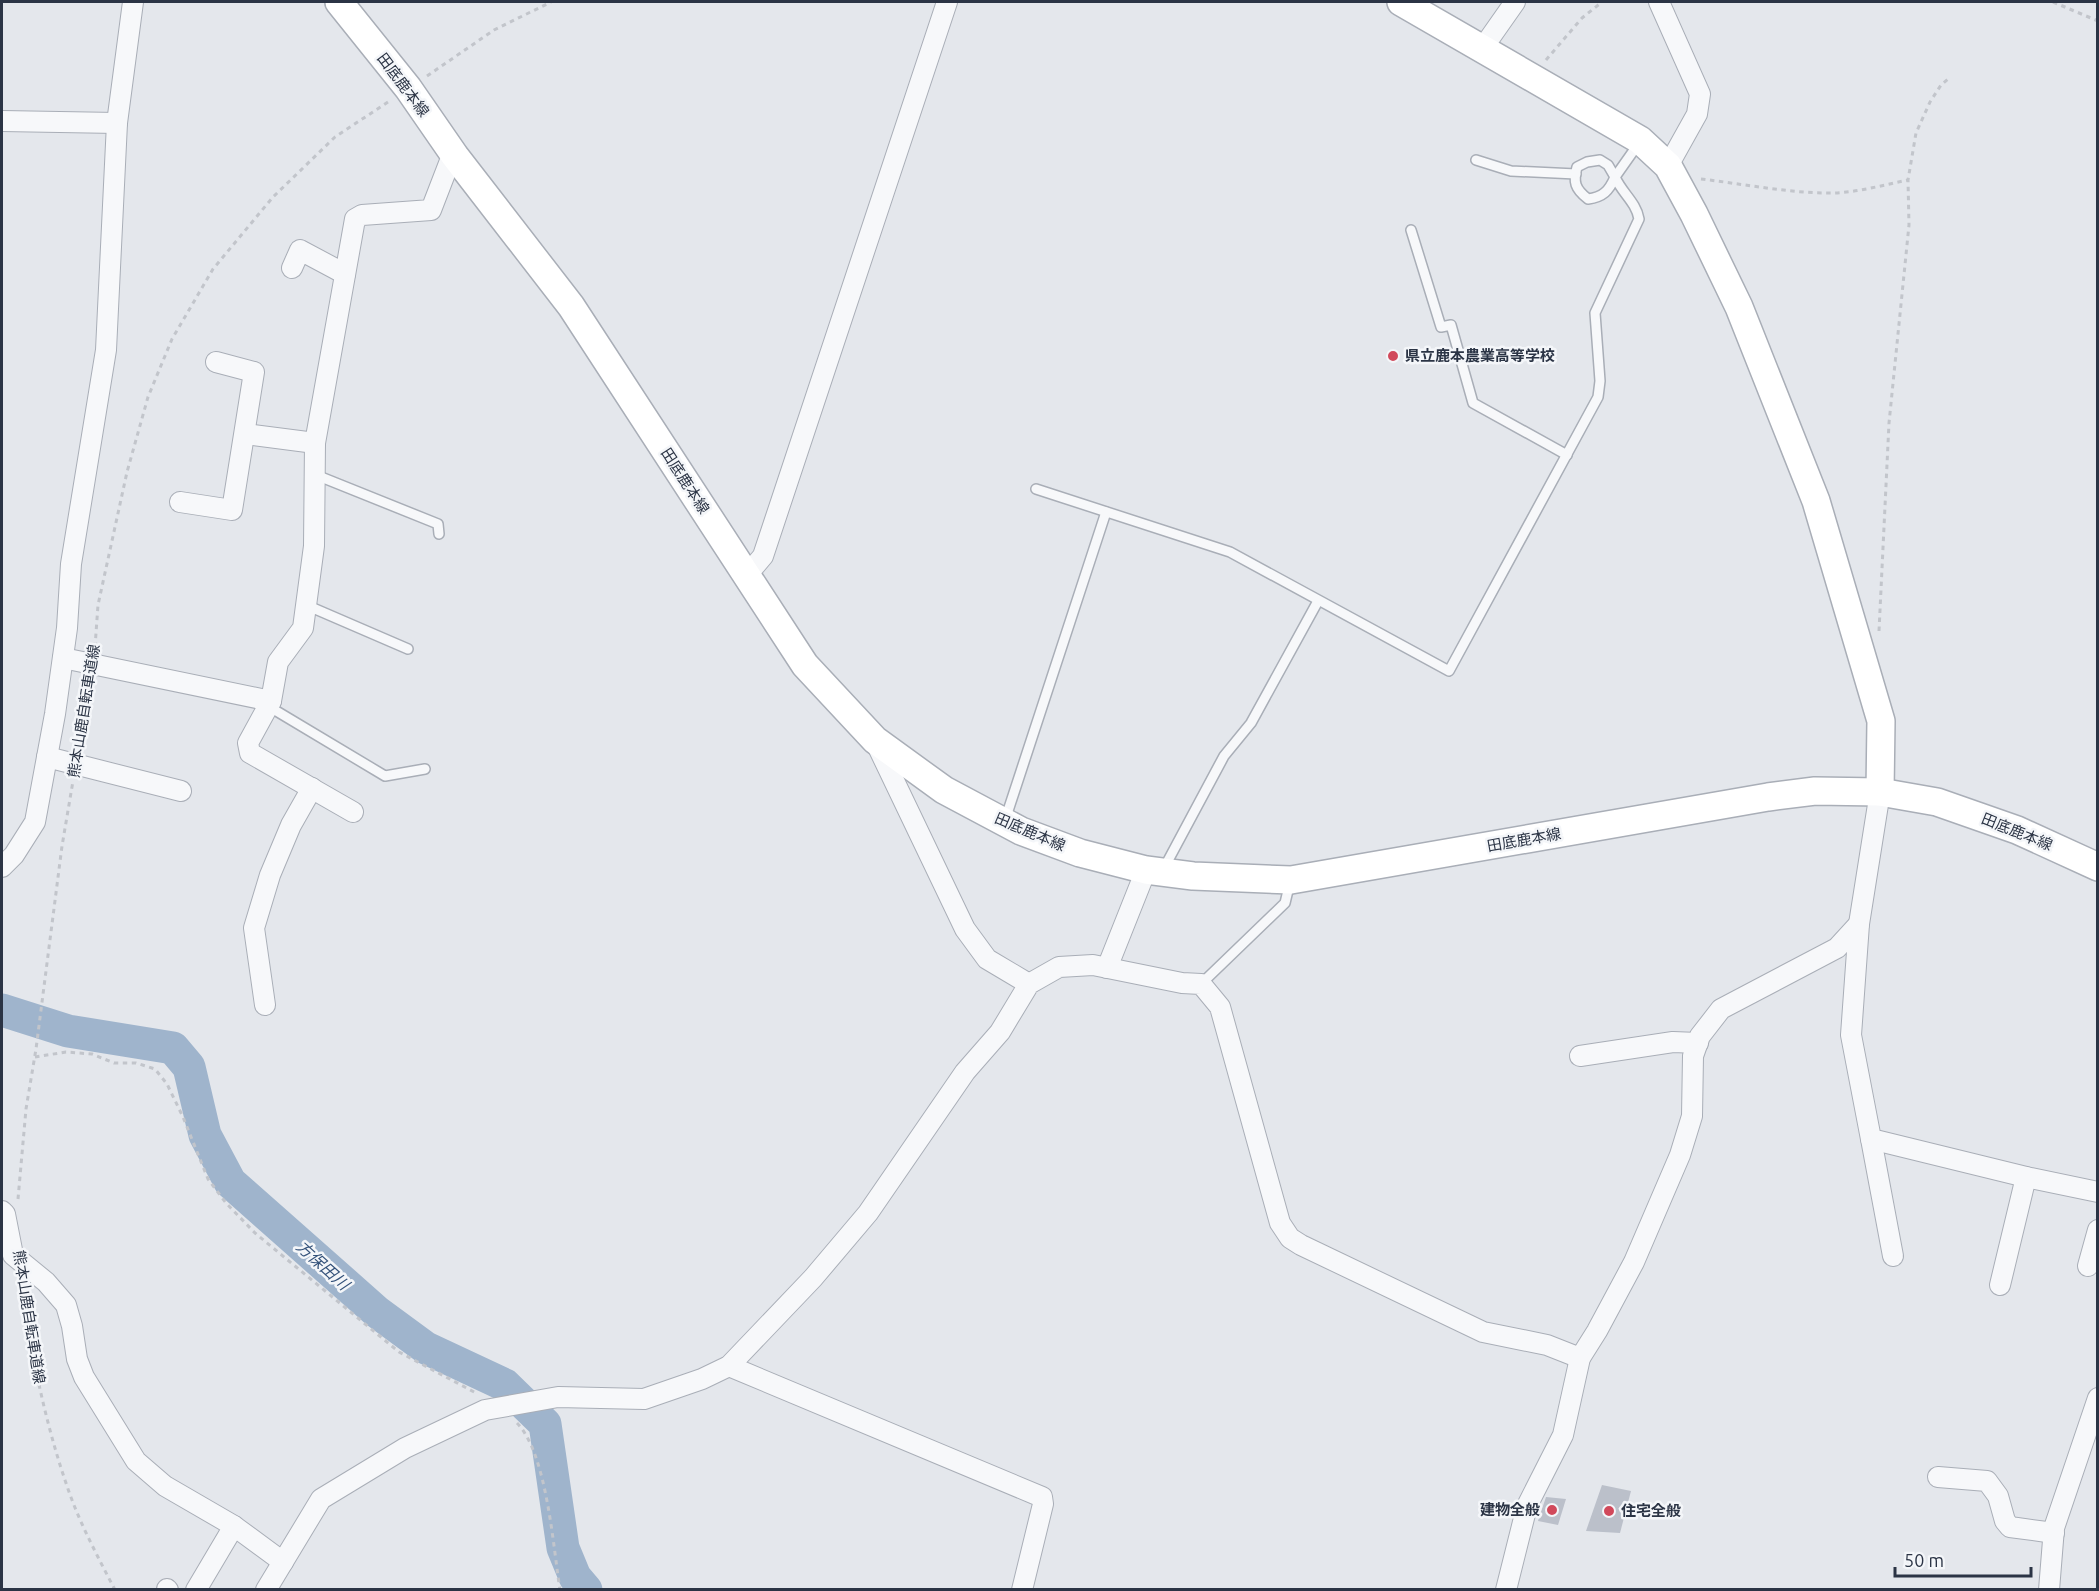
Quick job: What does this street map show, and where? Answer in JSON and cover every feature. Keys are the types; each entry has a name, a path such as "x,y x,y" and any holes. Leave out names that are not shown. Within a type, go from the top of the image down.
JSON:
{"main road":[{"name":"田底鹿本線","path":"339,2 408,88 453,153 570,306 805,665 874,740 944,790 1021,831 1080,853 1154,871 1192,876 1291,880 1768,797 1815,791 1880,792 1937,802 2017,830 2097,867"},
{"path":"1401,2 1640,140 1670,170 1739,307 1816,501 1881,721 1880,792"}],"street":[{"path":"3,861 14,855 35,822 63,658 71,564 106,350 117,123 132,2"},
{"path":"747,575 763,556 946,2"},
{"path":"1482,49 1515,2"},
{"path":"1659,2 1700,94 1698,114 1670,170"},
{"path":"2,121 117,123"},
{"path":"353,812 250,753 248,743 269,703 278,662 303,628 315,546 315,443 355,219 362,215 431,210 453,153"},
{"path":"292,268 300,250 345,274"},
{"path":"180,502 232,510 255,372 216,362"},
{"path":"246,434 315,443"},
{"path":"63,658 269,703"},
{"path":"874,740 965,929 987,959 1029,984"},
{"path":"47,757 181,791"},
{"path":"265,1005 254,928 270,875 291,825 312,788"},
{"path":"1880,792 1859,924 1851,1035 1893,1256"},
{"path":"1107,968 1154,871"},
{"path":"1506,1590 1527,1506 1563,1435 1580,1358 1634,1262 1680,1155 1692,1116 1693,1056 1700,1036 1721,1010 1837,948 1859,924"},
{"path":"266,1590 321,1499 405,1448 485,1410 558,1396 644,1399 702,1379 729,1366 813,1278 868,1213 964,1072 1000,1032 1029,984 1059,968 1094,965 1182,983 1201,984 1220,1007 1280,1223 1290,1238 1483,1332 1547,1345 1580,1358"},
{"path":"1580,1056 1673,1042 1698,1043"},
{"path":"1871,1139 2097,1192"},
{"path":"2000,1286 2026,1177"},
{"path":"10,1210 5,1214 10,1250 18,1261 46,1282 66,1305 77,1359 84,1377 136,1461 165,1486 234,1526 283,1562"},
{"path":"2088,1266 2097,1230"},
{"path":"729,1366 1042,1497 1043,1504 1022,1590"},
{"path":"2049,1590 2054,1533 2097,1398"},
{"path":"1938,1477 1987,1481 1998,1496 2005,1521 2010,1527 2054,1533"},
{"path":"196,1590 234,1526"}],"lane":[{"path":"1036,489 1230,552 1449,671 1598,398 1600,381 1595,312 1639,219 1636,207 1621,190 1615,177 1608,165 1600,160 1587,162 1577,167 1574,180 1578,191 1588,199 1599,198 1610,190 1615,177 1640,140"},
{"path":"1476,160 1510,171 1576,174"},
{"path":"1411,230 1441,327 1451,326 1473,402 1567,455"},
{"path":"316,475 438,524 439,534"},
{"path":"1005,822 1106,512"},
{"path":"1154,871 1224,756 1251,723 1318,601"},
{"path":"306,605 408,649"},
{"path":"269,703 385,776 425,768"},
{"path":"1201,984 1285,903 1291,880"}],"path":[{"name":"熊本山鹿自転車道線","path":"10,1210 35,1057 62,846 94,663 98,605 127,472 148,397 172,339 213,269 273,197 335,137 494,30 551,2"},
{"path":"1532,78 1582,18 1602,2"},
{"path":"2053,2 2097,21"},
{"path":"1879,640 1889,423 1909,225 1908,180 1916,133 1930,102 1941,85 1948,79"},
{"path":"1670,170 1746,186 1831,193 1908,180"},
{"path":"35,1057 66,1052 92,1054 114,1063 136,1063 155,1069 166,1084 183,1117 208,1179 226,1203 255,1233 399,1352 502,1407 526,1432 539,1462 560,1590"},
{"name":"熊本山鹿自転車道線","path":"18,1261 30,1342 50,1431 68,1491 87,1536 115,1590"}],"building":[{"name":"住宅全般","path":"1602,1485 1631,1491 1620,1533 1586,1531"},
{"name":"建物全般","path":"1546,1497 1566,1499 1558,1525 1538,1521"}],"waterway":[{"name":"方保田川","path":"2,1010 68,1031 173,1048 189,1067 205,1135 230,1182 377,1312 426,1348 505,1385 545,1424 563,1548 575,1577 586,1590"}],"place":[{"name":"県立鹿本農業高等学校","path":"1393,356"},
{"name":"建物全般","path":"1552,1510"},
{"name":"住宅全般","path":"1609,1511"}]}
